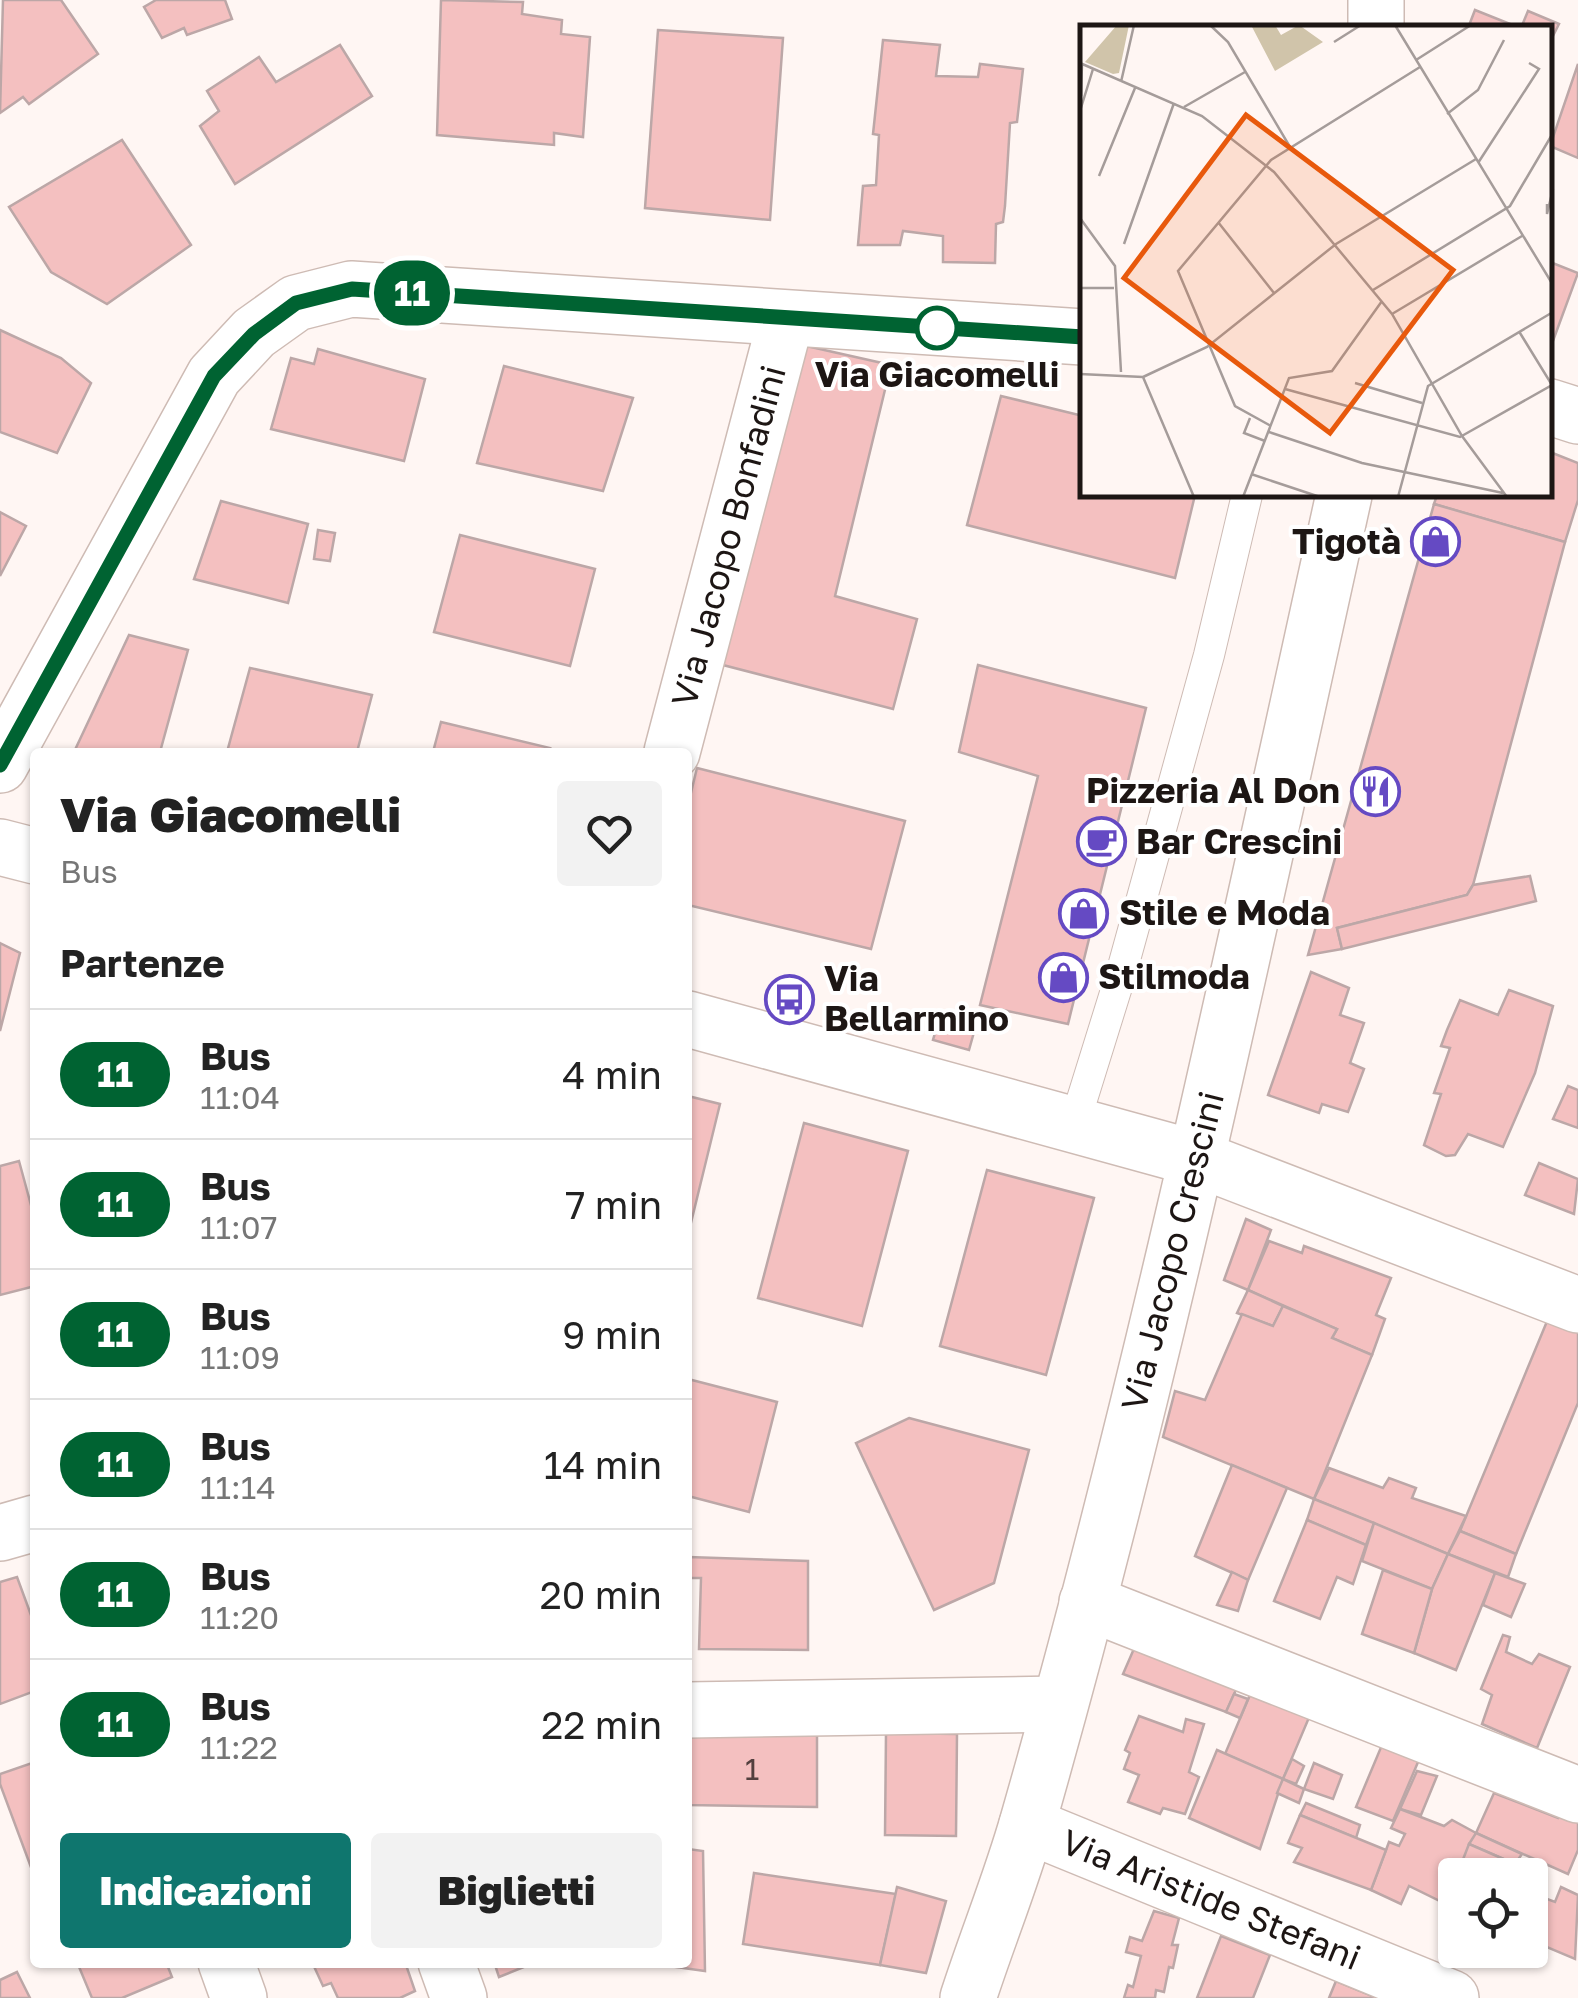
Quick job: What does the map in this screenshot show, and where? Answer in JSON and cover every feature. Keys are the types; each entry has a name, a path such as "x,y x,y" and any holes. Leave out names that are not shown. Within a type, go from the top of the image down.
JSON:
{"street":[{"path":"0,764 214,376 254,334 296,303 352,289 1080,337"},
{"name":"Via Jacopo Bonfadini","path":"673,748 786,319"},
{"path":"1553,408 1578,416"},
{"name":"Via Jacopo Crescini","path":"968,1998 1027,1825 1087,1602 1198,1158 1343,498"},
{"path":"0,847 30,855"},
{"path":"692,1020 1198,1158 1578,1305"},
{"path":"0,1533 30,1524"},
{"path":"1087,1602 1578,1795"},
{"path":"692,1710 1060,1704"},
{"name":"Via Aristide Stefani","path":"1027,1825 1451,1998"},
{"path":"228,1968 240,1998"},
{"path":"448,1968 459,1998"}],"lane":[{"path":"1074,1125 1121,974 1204,674 1246,498"}],"building":[{"path":"3,0 61,0 98,54 29,104 23,97 0,113"},
{"path":"156,0 225,0 232,19 187,35 184,28 162,38 144,7"},
{"path":"441,0 523,2 522,14 562,20 561,34 590,37 583,137 554,133 554,145 437,135"},
{"path":"1475,10 1512,25 1469,25"},
{"path":"1528,11 1559,24 1553,36 1553,25 1522,25"},
{"path":"658,30 783,38 770,220 645,208"},
{"path":"883,40 940,45 936,76 978,77 980,64 1023,69 1017,122 1010,123 1005,206 1003,222 996,224 995,263 943,262 943,236 903,231 900,245 858,245 863,186 876,185 879,135 873,134"},
{"path":"340,45 372,96 235,184 200,126 219,111 207,91 259,57 276,82"},
{"path":"1578,64 1578,158 1553,147"},
{"path":"122,140 191,245 107,304 51,272 9,207"},
{"path":"1553,263 1578,273 1553,341"},
{"path":"0,330 61,358 91,383 57,453 0,432"},
{"path":"802,345 891,365 835,596 917,619 893,709 723,665"},
{"path":"318,349 425,379 404,461 271,429 291,358 314,364"},
{"path":"504,366 633,398 603,491 477,463"},
{"path":"1001,396 1080,415 1080,498 1194,498 1175,578 967,525"},
{"path":"1553,453 1578,463 1578,500 1565,542 1434,504 1436,498 1553,498"},
{"path":"221,501 308,524 288,603 194,579"},
{"path":"1434,504 1565,542 1473,885 1467,895 1337,928 1342,949 1308,955"},
{"path":"0,512 26,526 0,576"},
{"path":"318,530 335,533 330,561 314,559"},
{"path":"460,535 595,569 570,666 434,632"},
{"path":"129,635 188,650 161,748 76,748"},
{"path":"978,665 1146,708 1068,1024 980,1005 1038,776 959,752"},
{"path":"250,668 372,695 358,748 228,748"},
{"path":"441,722 550,748 434,748"},
{"path":"697,768 905,821 871,949 692,906 692,789"},
{"path":"1530,876 1536,901 1342,949 1337,928 1467,895 1473,885"},
{"path":"0,943 20,953 0,1031"},
{"path":"1311,972 1349,988 1340,1015 1364,1023 1350,1063 1364,1069 1348,1112 1322,1104 1319,1113 1268,1095"},
{"path":"1509,990 1553,1006 1535,1073 1503,1147 1468,1134 1455,1155 1446,1156 1424,1145 1441,1094 1434,1093 1450,1048 1441,1046 1447,1030 1460,1000 1498,1015"},
{"path":"940,1016 976,1025 969,1050 933,1040"},
{"path":"1568,1086 1578,1090 1578,1128 1553,1119"},
{"path":"692,1097 720,1104 692,1219"},
{"path":"804,1123 908,1151 862,1326 758,1298"},
{"path":"19,1161 30,1202 30,1287 0,1295 0,1166"},
{"path":"1539,1163 1578,1179 1574,1214 1525,1195"},
{"path":"987,1170 1094,1198 1046,1375 940,1346"},
{"path":"1246,1219 1271,1230 1248,1290 1224,1280"},
{"path":"1269,1241 1302,1253 1304,1246 1391,1278 1376,1315 1385,1319 1372,1355 1332,1338 1337,1329 1248,1290"},
{"path":"1248,1290 1283,1306 1273,1326 1237,1313"},
{"path":"1283,1306 1337,1329 1332,1338 1372,1355 1314,1499 1163,1437 1175,1391 1205,1400 1242,1314 1273,1326"},
{"path":"1548,1319 1578,1332 1578,1403 1516,1554 1460,1531"},
{"path":"692,1380 777,1402 749,1512 692,1497"},
{"path":"909,1418 1029,1450 994,1583 934,1610 856,1443"},
{"path":"1232,1465 1287,1488 1248,1580 1195,1556"},
{"path":"1329,1468 1383,1488 1389,1478 1416,1488 1412,1498 1466,1516 1448,1554 1314,1499"},
{"path":"1314,1499 1374,1523 1366,1545 1307,1520"},
{"path":"1307,1520 1366,1545 1353,1584 1337,1577 1320,1619 1274,1601"},
{"path":"1374,1523 1448,1554 1432,1589 1362,1561"},
{"path":"1460,1531 1516,1554 1508,1577 1448,1554"},
{"path":"1448,1554 1495,1573 1456,1670 1414,1653 1432,1589"},
{"path":"692,1557 808,1561 808,1650 699,1649 701,1578 692,1578"},
{"path":"1383,1570 1432,1589 1414,1653 1362,1634"},
{"path":"1232,1572 1248,1580 1238,1611 1217,1605"},
{"path":"1495,1573 1525,1584 1511,1617 1483,1605"},
{"path":"17,1577 30,1612 30,1693 0,1704 0,1582"},
{"path":"1143,1628 1239,1683 1226,1712 1123,1674"},
{"path":"1503,1635 1510,1637 1506,1652 1532,1664 1539,1654 1570,1667 1537,1748 1482,1724 1492,1695 1481,1689"},
{"path":"1258,1676 1316,1701 1283,1779 1225,1754"},
{"path":"1234,1694 1248,1699 1240,1718 1226,1712"},
{"path":"1139,1716 1183,1732 1186,1719 1204,1724 1189,1772 1199,1777 1185,1814 1163,1808 1160,1814 1128,1802 1139,1775 1124,1769 1130,1753 1125,1750"},
{"path":"692,1733 817,1735 817,1807 692,1805"},
{"path":"886,1733 957,1734 956,1836 885,1835"},
{"path":"1387,1733 1424,1748 1393,1821 1356,1807"},
{"path":"1217,1750 1283,1779 1260,1849 1189,1818"},
{"path":"1292,1759 1304,1766 1296,1784 1283,1779"},
{"path":"1314,1763 1342,1775 1333,1799 1304,1789"},
{"path":"30,1764 30,1865 0,1784 0,1774"},
{"path":"1417,1771 1437,1776 1421,1815 1400,1809"},
{"path":"1283,1779 1304,1789 1299,1803 1277,1793"},
{"path":"1494,1793 1558,1818 1561,1812 1578,1820 1578,1850 1568,1874 1548,1865 1548,1858 1532,1858 1476,1833"},
{"path":"1306,1803 1360,1825 1356,1838 1300,1815"},
{"path":"1400,1809 1444,1826 1452,1820 1476,1833 1465,1858 1438,1858 1438,1900 1409,1886 1401,1904 1371,1890 1389,1842 1399,1846 1405,1834 1391,1828"},
{"path":"1300,1815 1386,1850 1371,1890 1294,1862 1302,1848 1288,1843"},
{"path":"1476,1833 1522,1854 1519,1858 1501,1858 1469,1844"},
{"path":"1469,1844 1501,1858 1464,1858"},
{"path":"692,1850 703,1851 705,1971 684,1968 692,1968"},
{"path":"754,1873 896,1894 880,1965 743,1944"},
{"path":"897,1887 946,1901 926,1973 880,1965"},
{"path":"1561,1887 1578,1895 1575,1959 1548,1948 1548,1899 1555,1902"},
{"path":"1154,1911 1179,1918 1172,1945 1178,1945 1173,1968 1169,1967 1164,1992 1156,1990 1155,1998 1124,1998 1128,1985 1133,1987 1141,1956 1126,1952 1130,1937 1142,1941"},
{"path":"1221,1936 1270,1955 1253,1998 1197,1998"},
{"path":"80,1968 168,1968 172,1977 122,1998 92,1998"},
{"path":"315,1968 407,1968 415,1991 400,1998 338,1998 331,1983 323,1986"},
{"path":"496,1968 521,1968 499,1977"},
{"path":"17,1972 30,1998 0,1998 0,1980"},
{"path":"1336,1981 1377,1998 1329,1998"}],"bus line":[{"name":"11","path":"0,765 214,376 254,334 296,303 352,289 1080,337"}],"place":[{"name":"Via Giacomelli","path":"937,328"},
{"name":"Tigotà","path":"1436,542"},
{"name":"Pizzeria Al Don","path":"1375,791"},
{"name":"Bar Crescini","path":"1101,842"},
{"name":"Stile e Moda","path":"1084,913"},
{"name":"Stilmoda","path":"1063,977"},
{"name":"Via Bellarmino","path":"789,999"}]}
